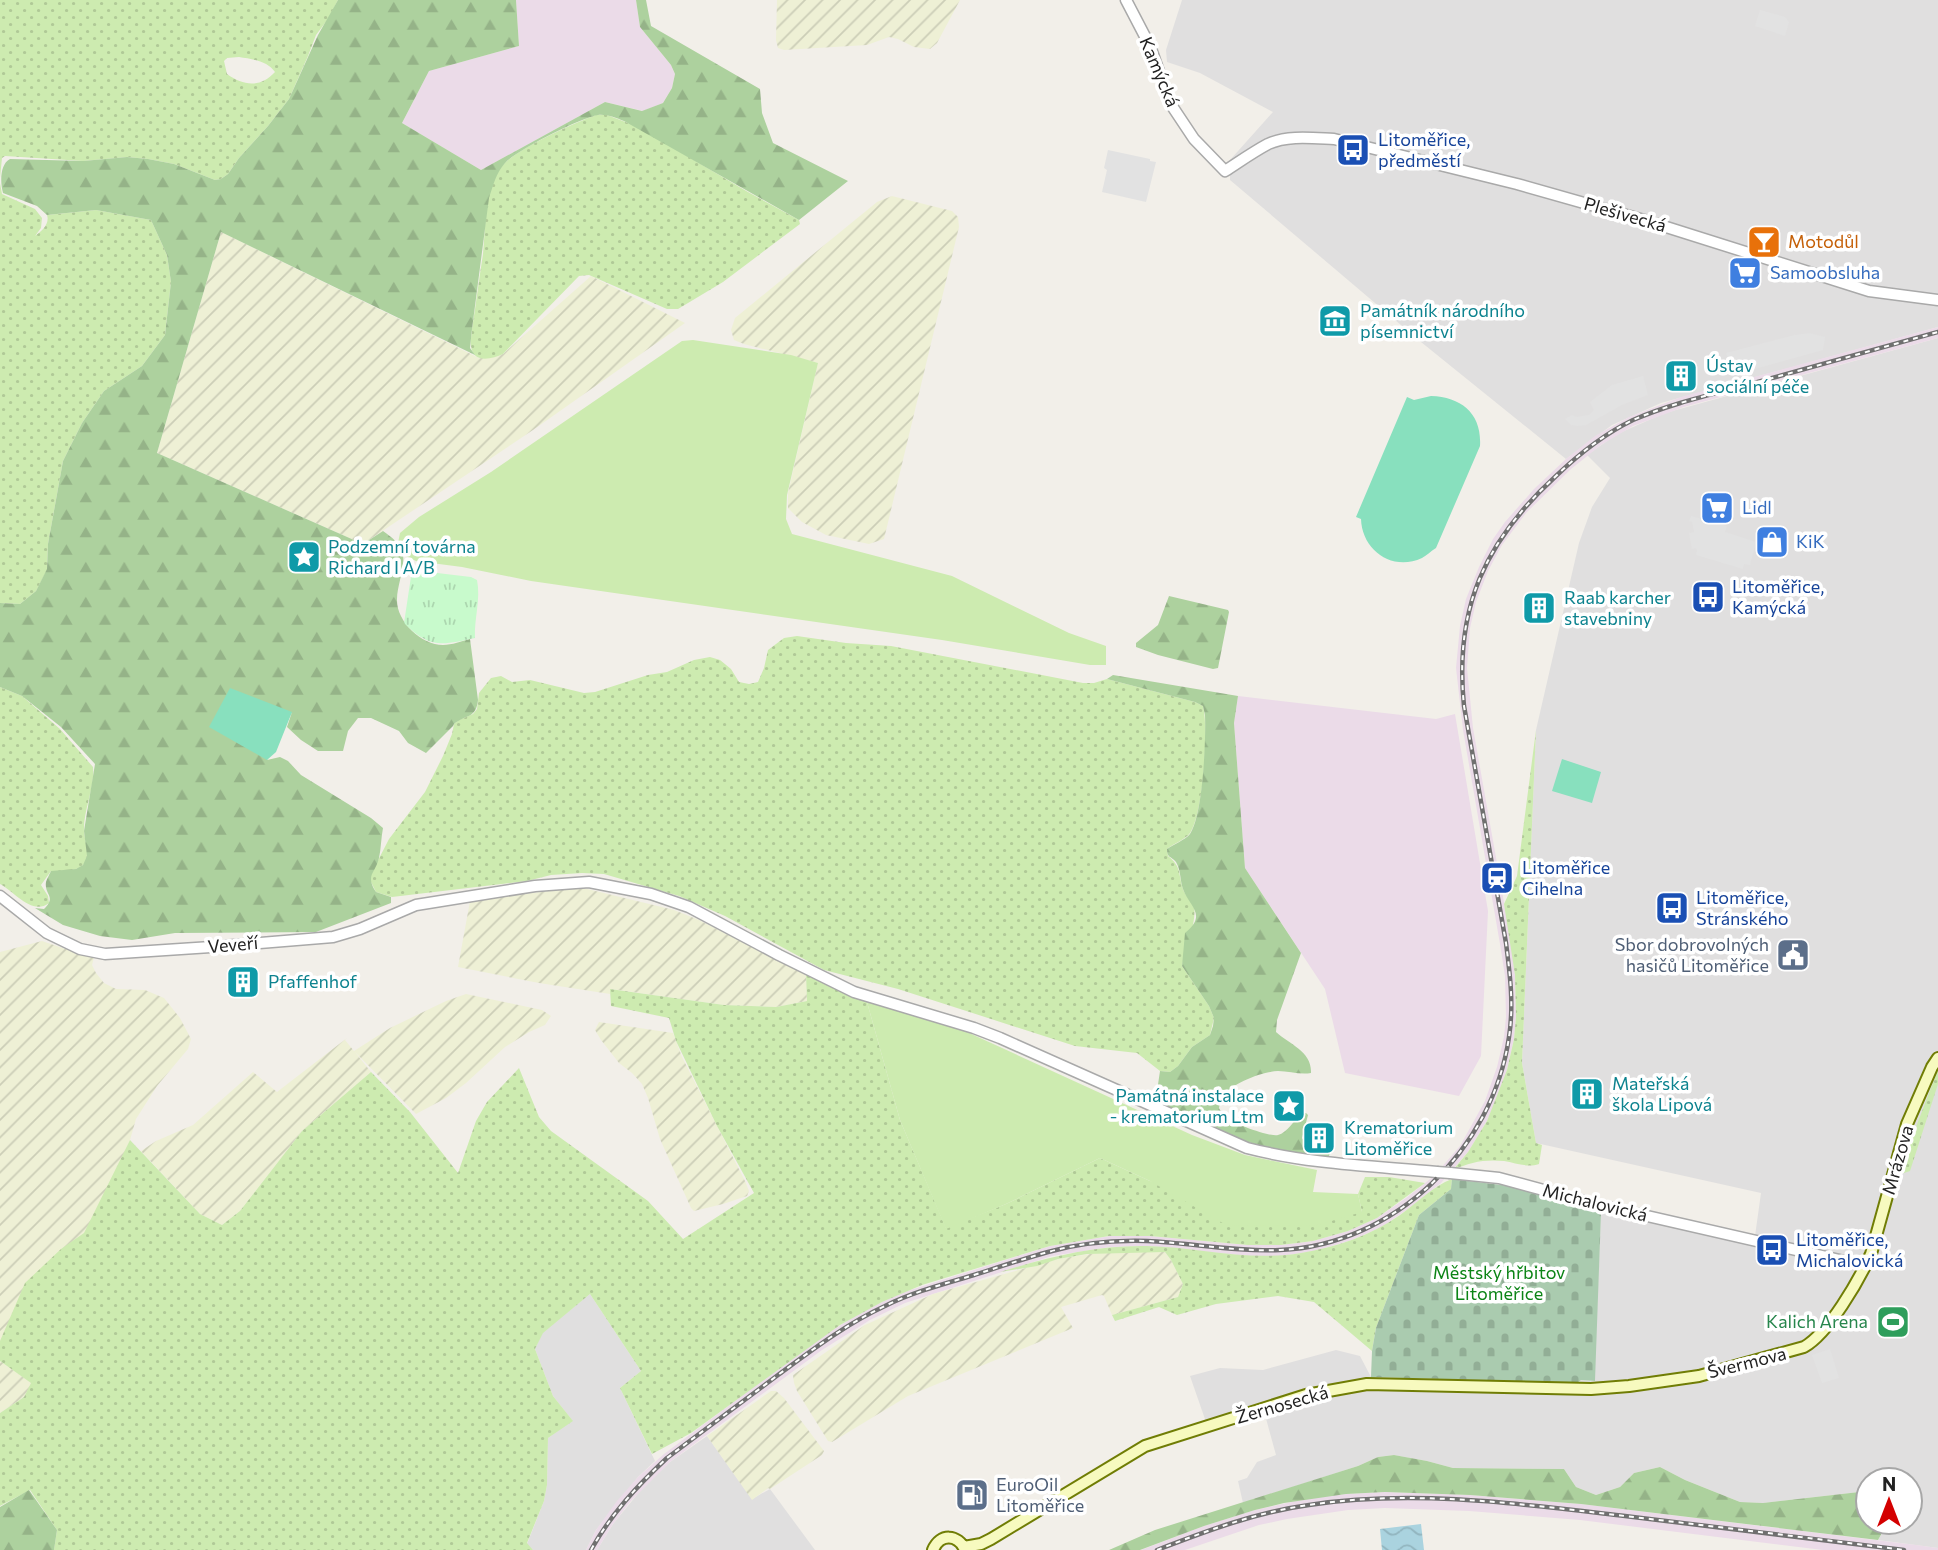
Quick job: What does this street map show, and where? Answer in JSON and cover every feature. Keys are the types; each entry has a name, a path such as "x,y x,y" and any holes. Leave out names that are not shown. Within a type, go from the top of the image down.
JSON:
{"main road":[{"name":"Mrázova","path":"1866,1266 1907,1124 1938,1058"},
{"name":"Švermova","path":"1629,1386 1699,1376 1804,1347 1825,1329 1866,1266"},
{"name":"Žernosecká","path":"933,1550 937,1543 946,1537 957,1539 965,1549 981,1544 1145,1446 1306,1395 1367,1384 1591,1389 1629,1386"}],"street":[{"name":"Kamýcká","path":"1126,0 1150,46 1170,103 1194,139 1225,171"},
{"name":"Plešivecká","path":"1225,171 1269,143 1289,138 1334,139 1517,184 1644,220 1869,291 1938,300"},
{"name":"Veveří","path":"0,896 47,933 80,949 105,954 333,937 416,905 535,886 589,882 651,894 689,907 854,992 1000,1038 1247,1148 1282,1157 1322,1162"},
{"name":"Michalovická","path":"1322,1162 1499,1178 1637,1214 1866,1266"}],"shaded area":[{"path":"516,0 636,0 640,27 671,65 675,74 672,88 663,103 643,111 605,102 481,170 402,123 429,71 519,46"},
{"path":"1182,0 1938,0 1938,327 1661,403 1612,425 1566,459 1421,342 1230,180 1230,160 1273,112 1200,73 1167,62 1166,50"},
{"path":"1760,10 1785,17 1789,22 1785,36 1755,26"},
{"path":"1108,150 1156,162 1146,202 1102,192"},
{"path":"1938,327 1938,338 1684,407 1633,426 1601,445 1571,469 1526,513 1502,545 1476,602 1470,628 1467,668 1473,728 1511,942 1515,975 1514,1039 1507,1070 1487,1121 1468,1152 1441,1183 1382,1227 1352,1240 1315,1251 1281,1256 1247,1256 1150,1246 1110,1247 1052,1256 905,1303 870,1320 822,1350 670,1462 631,1501 597,1550 586,1550 596,1530 617,1501 638,1477 664,1454 815,1341 865,1310 901,1293 1050,1246 1110,1236 1150,1236 1248,1245 1313,1241 1348,1231 1377,1218 1434,1176 1460,1146 1485,1101 1497,1067 1506,1017 1505,976 1463,730 1456,668 1466,599 1493,539 1534,489 1566,459 1595,436 1629,417 1681,397"},
{"path":"1809,333 1825,337 1823,350 1733,375 1726,353"},
{"path":"1938,338 1938,1548 1878,1540 1880,1536 1924,1536 1924,1466 1854,1466 1854,1493 1763,1503 1740,1502 1660,1467 1634,1473 1620,1487 1596,1495 1576,1487 1564,1469 1453,1468 1394,1455 1378,1457 1243,1503 1238,1481 1247,1478 1257,1462 1276,1455 1262,1404 1206,1422 1190,1376 1220,1368 1263,1370 1336,1350 1360,1356 1371,1377 1577,1383 1581,1380 1594,1381 1603,1204 1755,1236 1761,1193 1536,1143 1522,1063 1536,730 1579,543 1592,507 1610,478 1587,455 1617,434 1665,413"},
{"path":"1643,376 1648,395 1622,405 1586,425 1571,425 1565,419 1572,415 1589,415 1594,410 1590,402 1612,385"},
{"path":"1691,516 1727,526 1725,532 1756,542 1750,565 1744,564 1743,569 1696,555 1697,550 1692,549 1689,533 1694,532 1692,522 1689,521"},
{"path":"1238,696 1436,719 1455,714 1488,911 1481,1056 1459,1096 1345,1073 1325,989 1245,868 1234,723"},
{"path":"590,1294 641,1371 620,1388 655,1461 638,1477 596,1530 586,1550 533,1550 527,1544 544,1501 548,1438 572,1420 553,1396 535,1349 542,1333"},
{"path":"1830,1349 1839,1378 1822,1383 1812,1355"},
{"path":"707,1436 752,1499 770,1489 815,1550 597,1550 613,1524 645,1485 670,1462"},
{"path":"1385,1492 1470,1495 1581,1504 1916,1545 1938,1550 1823,1550 1580,1520 1469,1511 1385,1508 1348,1510 1287,1519 1259,1525 1185,1550 1141,1550 1255,1510 1309,1498"}],"green space":[{"path":"0,0 338,0 316,35 289,99 221,179 215,180 174,164 148,159 127,157 83,161 5,156 2,158 0,178","holes":["239,57 264,63 275,72 258,83 240,81 227,74 224,61 227,58"]},
{"path":"338,0 516,0 519,46 429,71 402,123 481,170 605,102 642,111 663,103 672,88 675,74 671,65 640,27 636,0 646,0 651,26 760,89 762,113 773,143 848,181 799,220 624,121 598,115 564,128 512,157 495,180 489,198 472,329 470,348 475,355 221,232 157,453 363,544 383,531 398,544 403,555 397,599 405,623 426,641 435,644 450,644 470,639 477,706 473,713 454,724 426,753 408,743 399,731 371,718 358,718 348,731 343,751 318,751 287,727 292,712 267,760 280,757 288,761 301,775 383,828 379,858 371,882 376,892 391,897 391,903 316,932 175,933 132,940 100,936 63,925 35,908 44,909 50,901 46,882 51,871 76,869 83,865 87,856 84,831 95,764 61,727 22,696 0,687 0,603 20,604 36,591 47,569 48,544 63,461 82,423 104,391 142,366 165,335 171,282 167,255 151,220 96,210 47,215 37,206 3,193 3,169 10,159 83,161 127,157 174,164 215,180 221,179 289,99 318,35"},
{"path":"777,0 960,0 937,43 930,49 914,47 889,37 867,45 784,50 778,48 776,40"},
{"path":"596,115 607,115 636,126 799,220 800,224 723,282 678,309 667,309 589,275 579,276 503,354 479,358 472,352 471,340 487,208 496,175 509,159 520,152 560,130"},
{"path":"0,183 2,194 35,209 42,218 41,228 35,236 43,230 47,215 96,210 151,220 167,255 171,282 165,335 142,366 104,391 82,423 63,461 48,544 47,570 36,591 20,604 0,603"},
{"path":"892,196 952,211 958,217 959,227 884,539 869,544 826,535 802,522 788,508 788,493 818,363 744,344 734,340 731,330 735,318 877,202"},
{"path":"221,232 479,358 503,354 591,276 685,323 533,430 363,544 157,453"},
{"path":"693,340 791,355 818,363 787,495 786,519 792,534 952,576 1069,633 1106,646 1106,665 1090,665 942,640 531,581 416,561 403,555 398,543 400,533 419,517 491,472 682,341"},
{"path":"1431,396 1452,400 1468,409 1478,425 1480,446 1436,548 1411,562 1390,560 1373,549 1363,530 1361,519 1356,517 1407,397 1414,400"},
{"path":"412,570 477,580 475,638 437,643 421,637 404,623"},
{"path":"1169,596 1228,610 1218,668 1158,655 1136,647 1136,643 1158,625"},
{"path":"797,636 891,646 1083,683 1107,679 1203,706 1205,752 1195,823 1185,838 1167,849 1168,856 1178,867 1184,891 1194,908 1182,966 1214,1018 1210,1035 1192,1047 1178,1066 1170,1072 1160,1071 1137,1053 1075,1046 898,989 824,970 725,916 679,896 604,874 551,875 527,881 392,897 376,892 370,876 389,839 425,792 443,756 454,724 473,714 477,709 479,693 491,678 501,676 512,682 530,680 584,693 595,692 710,657 720,660 731,669 739,682 749,684 758,682 768,650 784,638"},
{"path":"1113,675 1238,696 1234,723 1245,868 1301,953 1277,1020 1276,1032 1304,1054 1311,1073 1278,1071 1255,1076 1227,1092 1221,1098 1219,1108 1224,1116 1235,1123 1273,1135 1285,1132 1302,1113 1306,1113 1308,1115 1302,1138 1330,1152 1329,1156 1324,1158 1285,1154 1236,1138 1160,1107 1156,1098 1160,1071 1170,1072 1192,1047 1210,1035 1214,1018 1182,966 1185,933 1192,927 1196,916 1183,889 1178,865 1167,849 1190,834 1198,811 1203,777 1205,715 1203,706 1195,702 1107,679"},
{"path":"0,687 22,696 60,729 93,767 84,824 87,854 85,862 76,869 51,871 41,885 49,903 43,906 30,905 0,884"},
{"path":"230,688 292,712 276,752 267,760 209,727"},
{"path":"1536,730 1522,1063 1536,1143 1542,1145 1539,1164 1484,1161 1453,1170 1487,1121 1507,1070 1514,1039 1515,975 1504,904 1517,876"},
{"path":"1562,759 1601,772 1592,803 1552,791"},
{"path":"579,887 674,910 699,920 806,975 807,1001 776,1007 724,1005 611,989 610,994 458,967 470,901"},
{"path":"42,941 94,957 92,965 96,973 104,983 116,989 145,990 164,998 180,1018 191,1039 188,1049 157,1086 136,1119 130,1140 100,1208 81,1239 0,1342 0,952"},
{"path":"806,975 867,1002 900,1120 946,1228 1006,1204 1100,1158 1150,1181 1362,1212 1358,1194 1365,1177 1389,1177 1425,1183 1377,1218 1348,1231 1313,1241 1248,1245 1150,1236 1109,1236 1050,1246 922,1285 882,1302 840,1325 691,1433 652,1454 620,1388 641,1371 590,1294 543,1333 535,1349 553,1396 573,1421 548,1438 544,1501 527,1543 533,1550 54,1550 57,1530 30,1490 0,1506 0,1413 24,1397 31,1383 0,1361 0,1341 25,1283 61,1249 84,1233 130,1140 200,1214 222,1225 240,1211 302,1131 371,1072 410,1112 458,1173 476,1121 487,1102 519,1068 539,1117 551,1131 648,1201 683,1239 754,1193 717,1126 676,1041 669,1018 611,1006 610,989 724,1005 776,1007 807,1001"},
{"path":"466,994 542,1010 551,1016 545,1025 505,1047 446,1098 416,1114 355,1052 371,1072 302,1131 240,1211 222,1225 200,1214 141,1151 156,1141 193,1125 253,1072 277,1092 347,1038 345,1040 354,1051 390,1028"},
{"path":"867,1002 967,1032 1192,1135 1245,1155 1317,1170 1313,1192 1358,1194 1362,1212 1314,1226 1226,1225 1150,1181 1100,1158 1006,1204 946,1229 900,1120"},
{"path":"599,1022 673,1033 682,1057 745,1181 749,1191 747,1196 694,1211 691,1208 660,1139 642,1084 619,1063 601,1040 595,1030"},
{"path":"1938,1070 1938,1084 1910,1171 1901,1174 1912,1137"},
{"path":"1452,1179 1451,1189 1419,1215 1376,1328 1372,1351 1314,1302 1278,1296 1216,1304 1177,1315 1159,1307 1115,1321 1112,1315 1178,1297 1183,1284 1165,1252 1087,1254 1000,1272 1072,1253 1128,1246 1262,1256 1314,1251 1352,1240 1377,1229"},
{"name":"Městský hřbitov Litoměřice","path":"1452,1179 1518,1187 1601,1213 1595,1381 1581,1380 1577,1383 1371,1377 1376,1328 1419,1215 1451,1189"},
{"path":"1103,1252 1165,1252 1183,1284 1178,1297 1112,1315 1102,1295 1061,1307 1073,1328 908,1396 832,1442 828,1441 797,1391 793,1375 865,1325 933,1294 1058,1259"},
{"path":"0,1361 32,1383 24,1397 0,1413"},
{"path":"771,1391 776,1391 784,1398 824,1451 822,1455 752,1500 707,1436"},
{"path":"1394,1455 1453,1468 1564,1469 1576,1487 1596,1495 1620,1487 1634,1473 1660,1467 1740,1502 1763,1503 1854,1493 1854,1536 1880,1536 1878,1540 1581,1504 1470,1495 1385,1492 1346,1494 1284,1503 1204,1526 1140,1550 1109,1550 1155,1530 1358,1466 1378,1457"},
{"path":"29,1490 57,1530 54,1550 0,1550 0,1507"}],"water":[{"path":"1421,1524 1424,1550 1382,1550 1380,1529"}],"railway":[{"path":"591,1550 625,1501 667,1458 830,1338 896,1301 1029,1257 1085,1244 1147,1241 1263,1250 1322,1244 1362,1230 1399,1210 1432,1184 1460,1152 1483,1117 1499,1078 1509,1037 1511,990 1506,943 1464,706 1462,671 1464,638 1470,607 1493,551 1510,526 1556,476 1592,445 1633,420 1693,399 1938,332"},
{"path":"1157,1550 1270,1512 1348,1500 1388,1498 1467,1500 1547,1507 1904,1550"}],"place":[{"name":"Litoměřice, předměstí","path":"1353,150"},
{"name":"Motodůl","path":"1764,242"},
{"name":"Samoobsluha","path":"1745,273"},
{"name":"Památník národního písemnictví","path":"1335,321"},
{"name":"Ústav sociální péče","path":"1681,376"},
{"name":"Lidl","path":"1717,508"},
{"name":"KiK","path":"1772,542"},
{"name":"Podzemní továrna Richard I A/B","path":"304,557"},
{"name":"Litoměřice, Kamýcká","path":"1708,597"},
{"name":"Raab karcher stavebniny","path":"1539,608"},
{"name":"Litoměřice Cihelna","path":"1497,878"},
{"name":"Litoměřice, Stránského","path":"1672,908"},
{"name":"Sbor dobrovolných hasičů Litoměřice","path":"1793,955"},
{"name":"Pfaffenhof","path":"243,982"},
{"name":"Mateřská škola Lipová","path":"1587,1094"},
{"name":"Památná instalace - krematorium Ltm","path":"1289,1106"},
{"name":"Krematorium Litoměřice","path":"1319,1138"},
{"name":"Litoměřice, Michalovická","path":"1772,1250"},
{"name":"Kalich Arena","path":"1893,1322"},
{"name":"EuroOil Litoměřice","path":"972,1495"}]}
